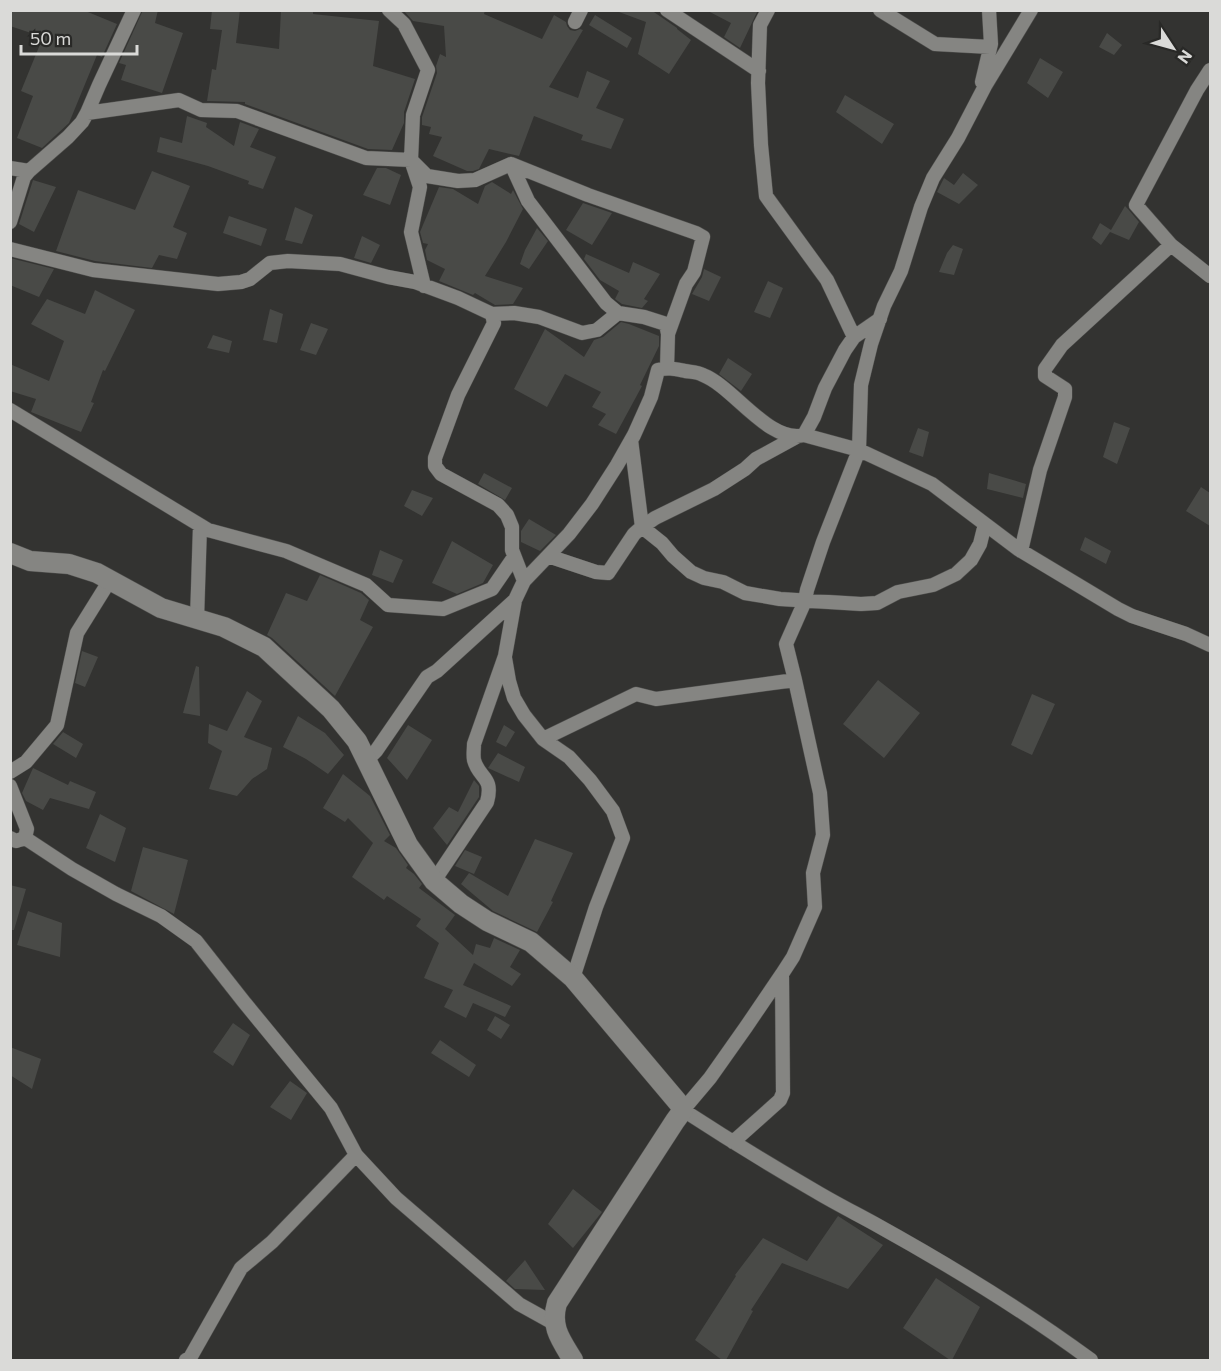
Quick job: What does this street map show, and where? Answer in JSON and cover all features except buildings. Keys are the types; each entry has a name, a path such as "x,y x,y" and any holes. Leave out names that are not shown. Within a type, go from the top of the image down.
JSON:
{"street":[{"path":"10,222 24,177 82,122 134,10"},
{"path":"389,10 404,24 428,70 413,115 411,160 420,187 411,232 423,286"},
{"path":"667,10 759,71"},
{"path":"768,10 760,25 759,71 761,145 766,196 827,280 854,337"},
{"path":"880,10 935,44 990,47"},
{"path":"979,97 990,47 988,10"},
{"path":"573,1360 558,1335 554,1313 557,1303 683,1110 710,1078 782,974 793,957 815,907 813,873 823,835 820,793 786,644 805,601 823,542 859,450 861,385 871,344 901,271 921,207 933,178 1031,10"},
{"path":"1210,70 1136,205 1171,245 1210,276"},
{"path":"87,113 178,100 201,110 237,111 366,158 411,160 427,176 458,181 475,180 511,164 588,195 696,233 703,237 694,272 686,284 668,334"},
{"path":"511,164 528,201 606,303 618,313 645,317 666,324 667,368"},
{"path":"10,168 29,171"},
{"path":"1021,550 1040,470 1065,397 1065,389 1045,376 1045,369 1062,345 1171,245"},
{"path":"10,249 93,270 218,284 250,279 270,263 288,261 340,264 423,286 458,298 492,314 514,313 539,316 582,333 597,330 618,313"},
{"path":"492,314 494,323 458,395 435,458 435,466 441,474 498,505 507,515 512,527 514,557 524,581"},
{"path":"548,556 596,572 608,573 634,534 642,527 655,518 714,489 756,459 801,435 814,417 825,388 845,350 854,337 880,319"},
{"path":"434,881 488,801 489,786 473,759 474,744 505,656 515,600 524,581 569,534 618,465 651,397 658,370 667,368 703,375 725,388 754,414 786,435 801,435 859,450 932,484 1021,550 1118,609 1210,645"},
{"path":"10,410 207,530 296,555 366,585 388,604 443,609 492,589 514,557"},
{"path":"631,440 642,527 691,572 704,578 723,582 745,593 805,601 877,603 898,592 933,585 956,574 971,560 980,544 985,524"},
{"path":"197,619 200,526"},
{"path":"10,553 30,561 69,564 97,573 161,608 224,627 264,647 331,709 357,741 408,845 434,881 461,904 488,921 531,942 573,978 683,1110 817,1193 947,1266 1051,1331 1090,1360"},
{"path":"10,772 26,762 57,725 77,633 110,580"},
{"path":"366,761 376,751 427,677 437,671 515,600"},
{"path":"505,656 514,698 524,715 543,739 569,757 590,780 613,811 624,838 596,907 573,978"},
{"path":"543,739 636,694 656,699 795,680"},
{"path":"10,786 27,829 25,838"},
{"path":"10,838 16,841 25,838"},
{"path":"25,838 72,869 161,916 196,941 331,1108 356,1155 396,1198 519,1304 555,1324"},
{"path":"733,1142 780,1100 783,1093 782,974"},
{"path":"186,1360 190,1358 241,1268 272,1242 356,1155"}]}
